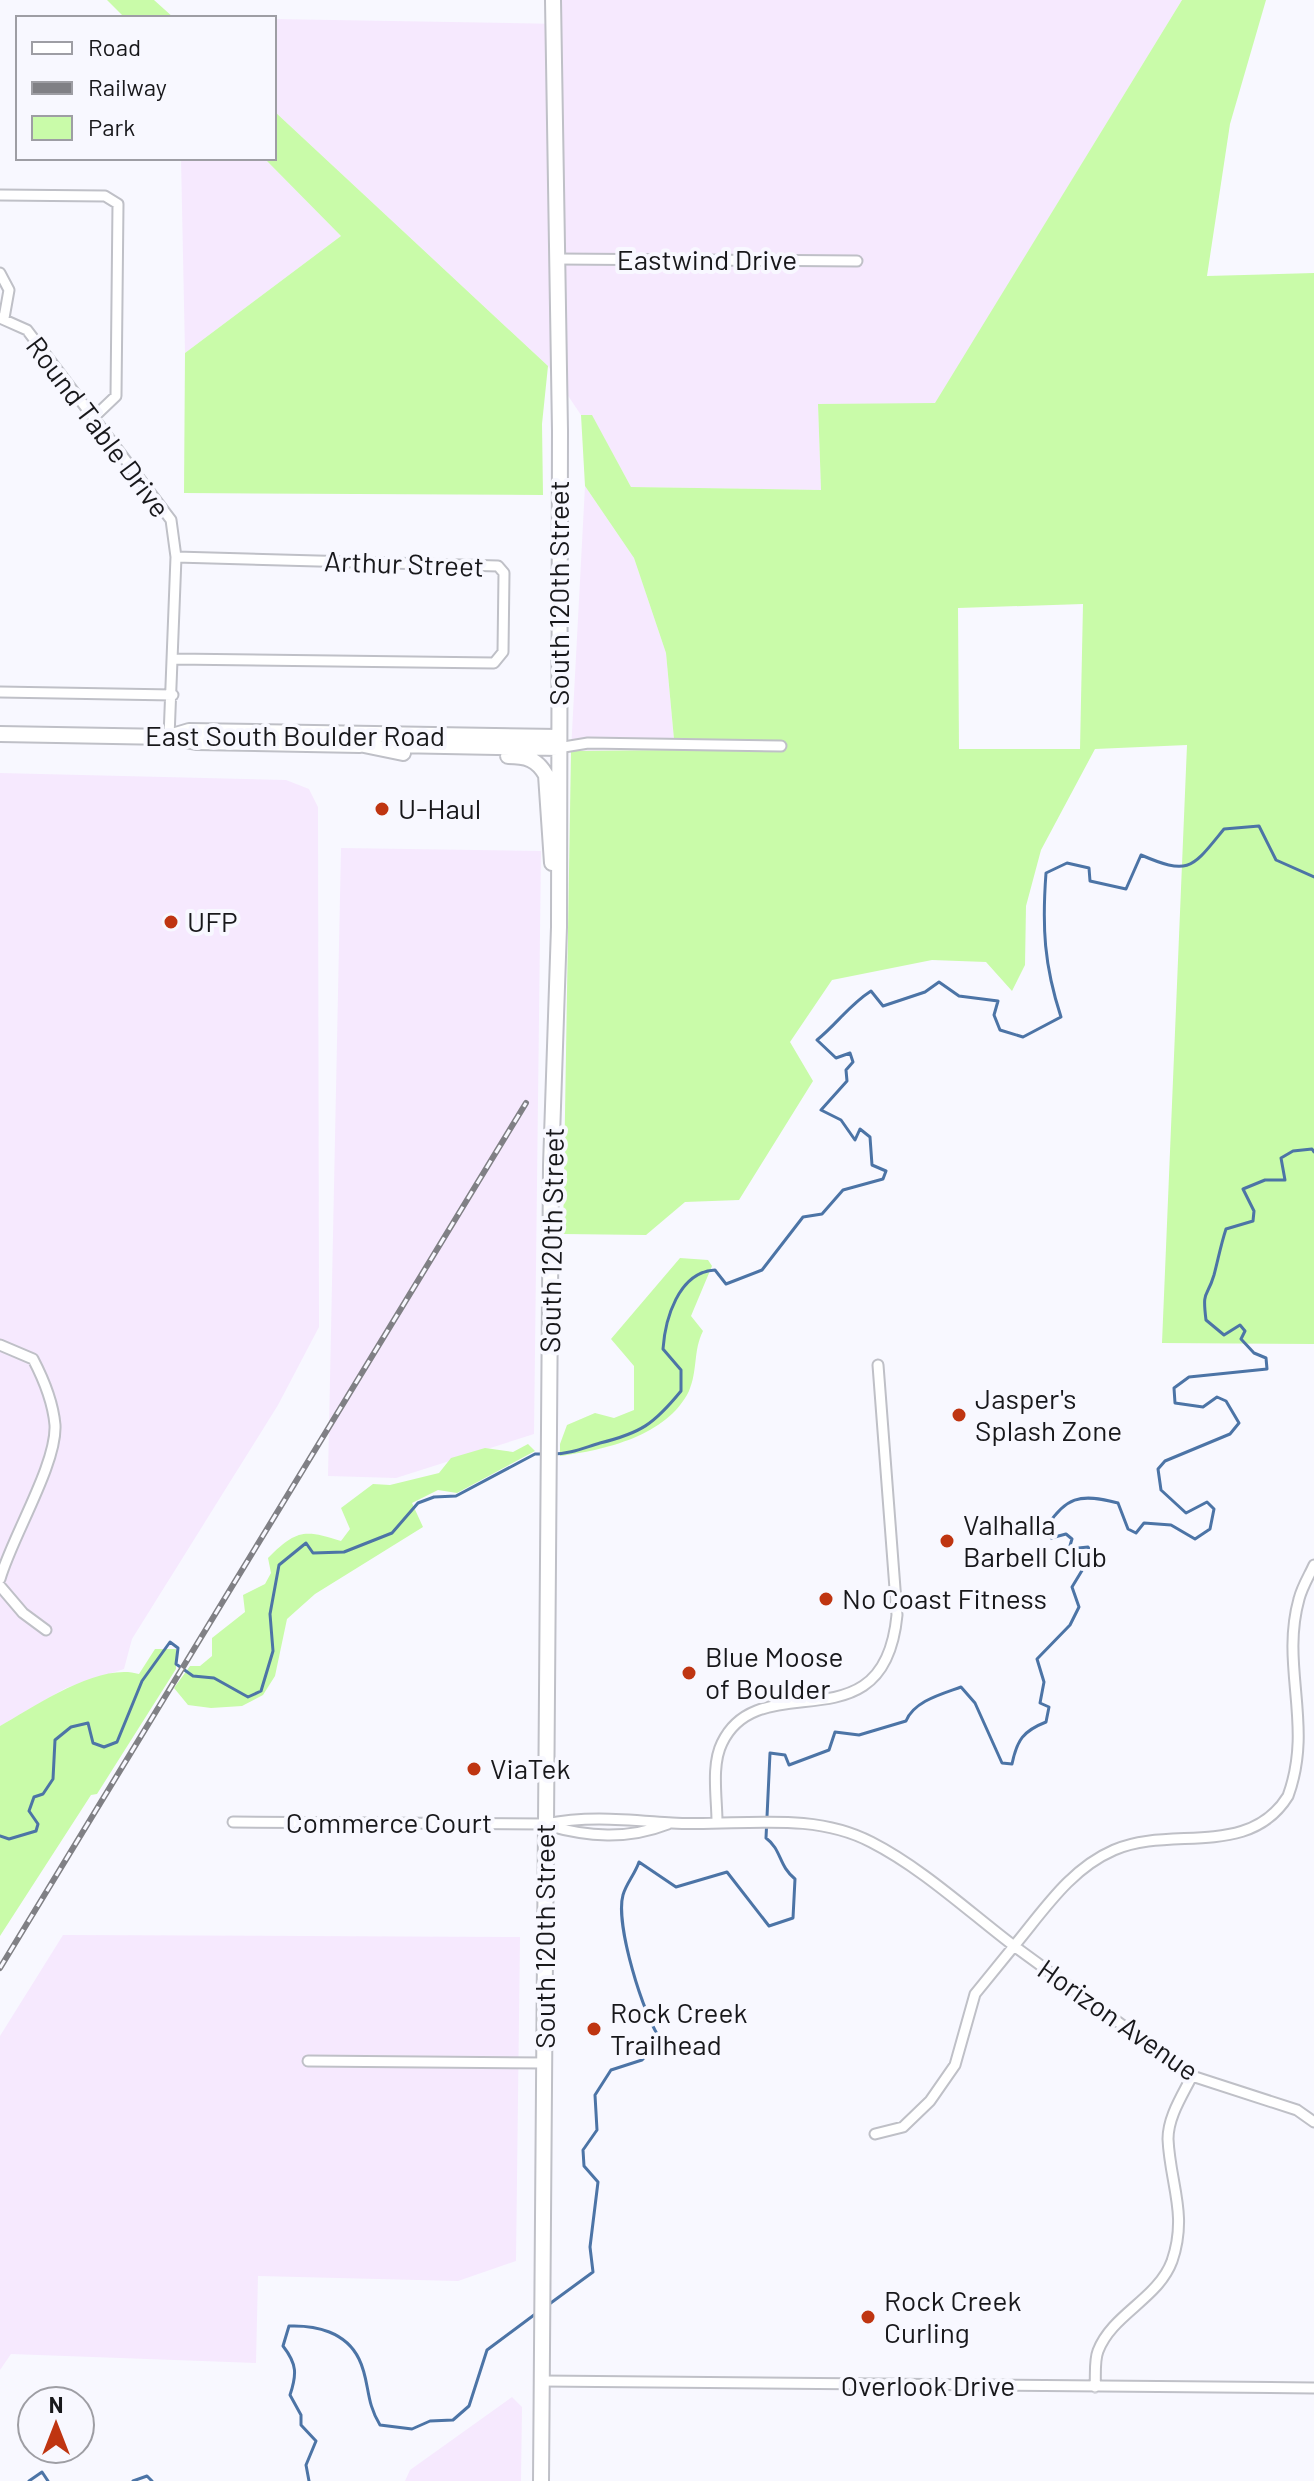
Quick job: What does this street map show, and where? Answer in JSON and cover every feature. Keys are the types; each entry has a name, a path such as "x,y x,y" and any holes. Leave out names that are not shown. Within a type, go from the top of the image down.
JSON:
{"main road":[{"name":"South 120th Street","path":"541,2481 551,1166 559,927 560,462 553,0"},
{"name":"East South Boulder Road","path":"0,734 169,737 189,731 558,742"},
{"path":"169,737 196,742 364,745"},
{"name":"East South Boulder Road","path":"364,745 558,742"},
{"name":"East South Boulder Road","path":"364,745 406,754 519,756 540,765 549,787 549,842 559,927"}],"street":[{"path":"0,195 105,196 118,204 116,396 94,417"},
{"name":"Eastwind Drive","path":"557,259 857,261"},
{"path":"0,273 9,290 2,318"},
{"name":"Round Table Drive","path":"2,318 27,330 171,520 176,557 169,737"},
{"name":"Arthur Street","path":"174,659 494,663 503,652 504,573 498,566 176,557"},
{"path":"0,692 173,695"},
{"name":"East South Boulder Road","path":"558,742 781,746"},
{"path":"0,1345 33,1359 47,1389 55,1428 48,1459 0,1579"},
{"path":"717,1822 717,1764 723,1740 735,1726 747,1716 772,1706 852,1693 877,1673 893,1645 897,1615 878,1365"},
{"name":"Horizon Avenue","path":"1014,1946 1080,1868 1102,1855 1144,1841 1236,1834 1259,1824 1287,1798 1301,1770 1308,1739 1297,1622 1299,1599 1314,1565"},
{"path":"0,1586 23,1613 46,1630"},
{"name":"Horizon Avenue","path":"545,1824 582,1817 671,1823 792,1823 843,1831 871,1842 1192,2076 1297,2110 1314,2122"},
{"name":"Commerce Court","path":"233,1822 545,1824"},
{"name":"Horizon Avenue","path":"545,1824 583,1836 618,1836 649,1831 671,1823"},
{"path":"875,2134 903,2127 930,2101 955,2065 975,1994 1014,1946"},
{"path":"308,2061 544,2063"},
{"path":"1095,2387 1097,2353 1105,2338 1155,2290 1171,2264 1179,2235 1180,2206 1168,2138 1171,2118 1192,2076"},
{"name":"Overlook Drive","path":"542,2381 1314,2388"}],"shaded area":[{"path":"561,0 1182,0 935,404 818,404 821,490 631,487 592,416 581,415 548,366 276,113 276,19 562,24"},
{"path":"181,160 266,160 341,236 185,353"},
{"path":"585,486 634,558 666,653 675,751 571,751"},
{"path":"0,773 286,780 309,789 318,807 319,1327 278,1405 132,1639 124,1669 66,1688 0,1726"},
{"path":"341,848 541,851 534,1434 396,1478 328,1476"},
{"path":"63,1935 520,1937 516,2261 458,2281 258,2276 256,2363 11,2354 0,2370 0,2036"},
{"path":"512,2397 522,2407 521,2481 405,2481 410,2470"}],"green space":[{"path":"107,0 154,0 172,16 123,16"},
{"path":"1182,0 1266,0 1230,124 1207,276 1314,273 1314,1344 1162,1343 1187,745 1095,749 1041,850 1026,906 1025,965 1012,991 986,962 932,960 832,980 790,1042 813,1081 739,1200 685,1202 646,1235 563,1234 571,751 675,750 666,653 634,558 585,486 581,415 592,415 631,487 821,490 818,404 935,403","holes":["1083,604 1080,749 959,749 958,608"]},
{"path":"276,113 548,366 542,424 543,495 184,493 185,353 341,236 266,160 276,160"},
{"path":"680,1258 708,1260 712,1266 691,1316 703,1331 689,1391 666,1419 650,1430 615,1445 560,1456 560,1444 567,1425 595,1413 614,1418 634,1410 634,1366 611,1339"},
{"path":"528,1444 535,1451 457,1493 438,1490 412,1503 423,1527 315,1594 287,1619 275,1676 263,1695 242,1706 211,1708 188,1705 174,1688 190,1666 200,1666 212,1656 212,1638 245,1612 243,1595 265,1584 271,1573 268,1558 286,1542 301,1534 341,1541 350,1529 341,1508 373,1484 390,1485 439,1473 451,1458 485,1448 513,1452"},
{"path":"155,1649 176,1649 176,1669 97,1794 91,1795 0,1936 0,1726 87,1680 105,1674 139,1674"}],"waterway":[{"path":"552,1454 565,1453 637,1431 663,1412 681,1391 681,1370 663,1349 676,1299 692,1279 715,1270 726,1284 762,1270 803,1217 822,1214 843,1190 883,1179 886,1171 872,1165 870,1137 860,1129 855,1140 841,1120 821,1110 847,1081 846,1070 853,1062 850,1053 836,1058 817,1040 863,996 871,991 883,1006 925,992 939,982 959,996 998,1001 994,1015 1000,1030 1023,1037 1061,1017 1046,946 1046,873 1067,863 1089,868 1090,881 1126,889 1141,855 1170,865 1189,864 1197,860 1224,829 1259,826 1276,860 1314,877"},
{"path":"548,2305 593,2272 590,2247 598,2182 584,2166 583,2150 597,2130 595,2095 611,2070 642,2060 661,2040 639,1991 623,1926 623,1895 639,1862 676,1887 727,1872 769,1926 793,1918 795,1879 766,1838 770,1753 785,1755 789,1765 829,1750 835,1732 859,1735 906,1721 922,1703 961,1687 975,1703 1002,1763 1012,1764 1022,1737 1046,1722 1049,1707 1040,1703 1044,1682 1037,1659 1070,1625 1079,1607 1072,1587 1092,1554 1088,1547 1069,1549 1072,1539 1066,1534 1051,1538 1044,1531 1059,1510 1083,1498 1118,1503 1128,1529 1136,1533 1144,1523 1171,1525 1195,1539 1210,1529 1214,1509 1207,1502 1186,1513 1161,1490 1158,1469 1165,1461 1230,1434 1239,1423 1226,1401 1217,1397 1203,1407 1175,1403 1174,1388 1189,1377 1267,1369 1266,1358 1254,1353 1241,1339 1245,1331 1240,1325 1224,1335 1206,1320 1205,1298 1226,1229 1253,1221 1254,1211 1243,1189 1265,1180 1285,1180 1281,1158 1293,1151 1312,1149 1314,1152"},
{"path":"0,1836 9,1839 36,1831 38,1824 29,1811 34,1797 43,1794 53,1779 55,1740 71,1727 88,1723 93,1743 104,1747 117,1742 142,1681 170,1642 178,1648 176,1664 193,1676 214,1678 248,1697 261,1691 273,1651 270,1614 279,1565 306,1543 313,1553 344,1552 392,1533 418,1503 434,1497 456,1496 535,1454 544,1454"},
{"path":"309,2481 306,2465 316,2441 301,2425 301,2415 290,2395 294,2369 283,2346 289,2326 320,2329 346,2342 359,2359 372,2408 380,2425 412,2429 430,2421 453,2420 469,2406 487,2350 538,2312"},
{"path":"29,2481 42,2472 48,2481"},
{"path":"133,2481 147,2476 152,2481"}],"railway":[{"path":"0,1968 526,1103"}],"place":[{"name":"U-Haul","path":"382,809"},
{"name":"UFP","path":"171,922"},
{"name":"Jasper's Splash Zone","path":"959,1415"},
{"name":"Valhalla Barbell Club","path":"947,1541"},
{"name":"No Coast Fitness","path":"826,1599"},
{"name":"Blue Moose of Boulder","path":"689,1673"},
{"name":"ViaTek","path":"474,1769"},
{"name":"Rock Creek Trailhead","path":"594,2029"},
{"name":"Rock Creek Curling","path":"868,2317"}]}
